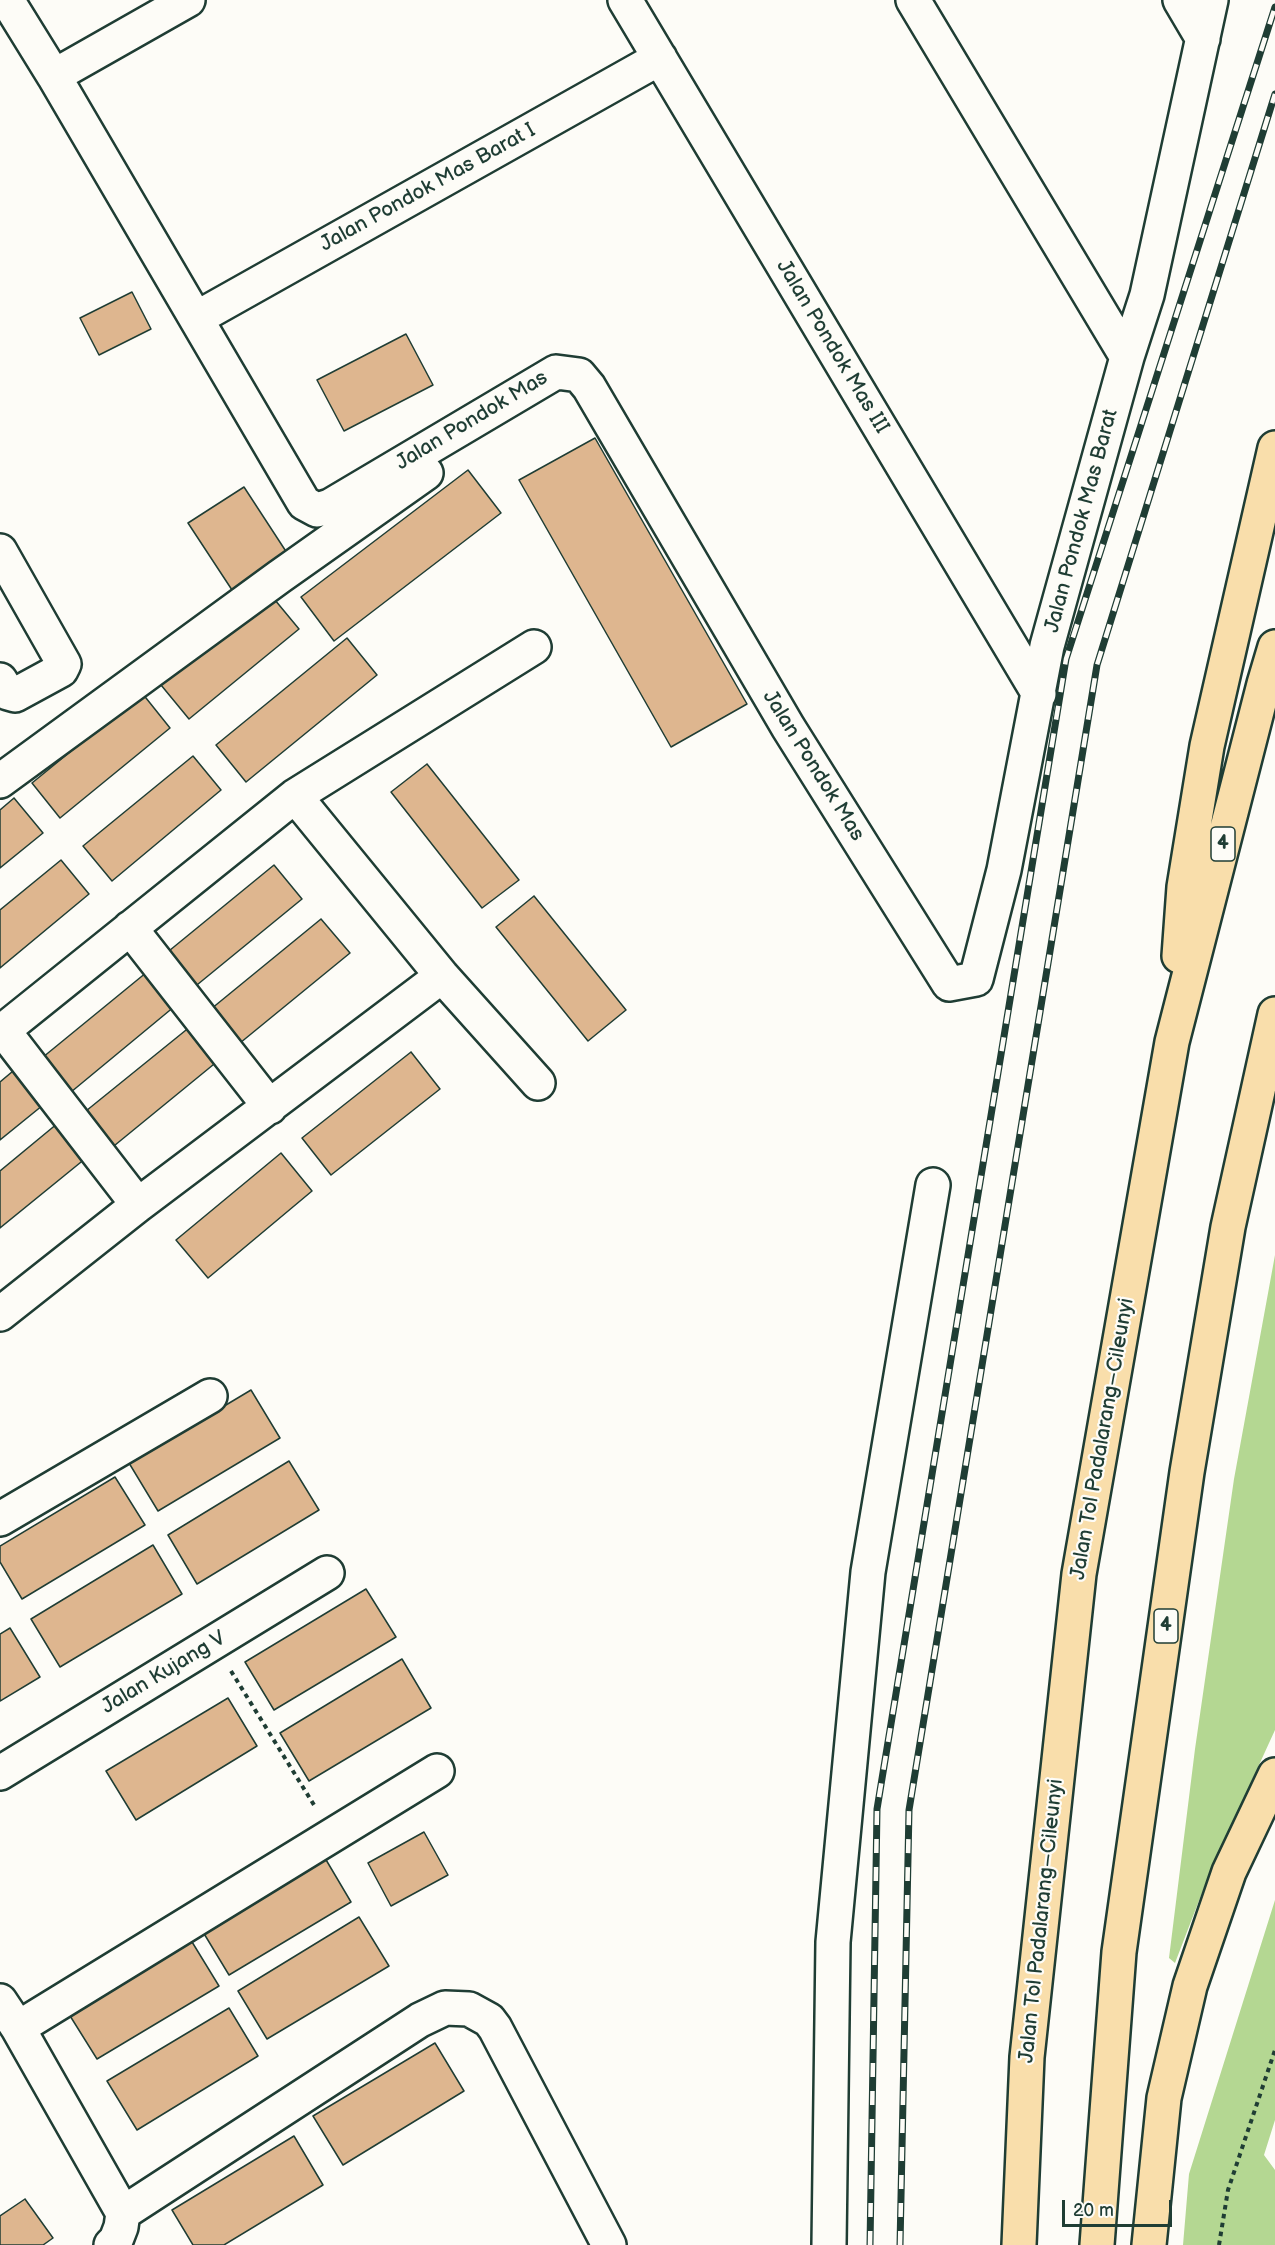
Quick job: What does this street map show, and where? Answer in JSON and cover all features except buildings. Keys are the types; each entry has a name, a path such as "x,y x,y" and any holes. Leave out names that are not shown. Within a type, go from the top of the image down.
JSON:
{"highway":[{"path":"1172,1042 1184,887 1205,758 1275,448"},
{"name":"Jalan Tol Padalarang–Cileunyi","path":"1019,2245 1027,2057 1079,1574 1172,1042 1275,647"},
{"name":"4","path":"1097,2245 1119,1952 1187,1472 1228,1227 1275,1014"},
{"path":"1149,2245 1164,2097 1190,1986 1229,1872 1275,1774"}],"street":[{"name":"Jalan Pondok Mas","path":"7,0 197,318 304,503 317,510 330,506 556,372 579,375 589,387 788,727 949,984"},
{"path":"54,76 188,0"},
{"name":"Jalan Pondok Mas III","path":"626,0 1039,694"},
{"path":"913,0 1128,357"},
{"path":"1180,0 1203,39"},
{"name":"Jalan Pondok Mas Barat","path":"949,984 976,979 1004,870 1047,646 1147,295 1211,0"},
{"name":"Jalan Pondok Mas Barat I","path":"197,318 660,58"},
{"path":"0,781 279,577 426,473"},
{"path":"0,551 64,664 61,670 15,695 8,693 0,680"},
{"path":"138,1205 2,1031 296,796 534,647"},
{"path":"296,796 442,976 538,1083"},
{"path":"130,928 270,1107"},
{"path":"3,1307 442,976"},
{"path":"829,2245 833,1942 866,1584 933,1185"},
{"path":"0,1519 210,1396"},
{"name":"Jalan Kujang V","path":"0,1773 327,1574"},
{"path":"18,2028 436,1771"},
{"path":"0,2001 18,2028 123,2213 121,2227 116,2240 111,2245"},
{"path":"123,2213 420,2020 445,2008 469,2009 489,2020 495,2028 609,2245"}],"path":[{"path":"214,1642 332,1835"},
{"path":"1219,2245 1228,2190 1275,2050"}],"green space":[{"path":"1275,1255 1275,1730 1210,1872 1175,1963 1169,1958 1195,1749 1234,1479"},
{"path":"1275,1900 1275,2120 1264,2155 1275,2170 1275,2245 1183,2245 1189,2174"}],"railway":[{"path":"870,2245 877,1809 1066,659 1275,7"},
{"path":"900,2245 909,1810 1097,665 1275,94"}]}
